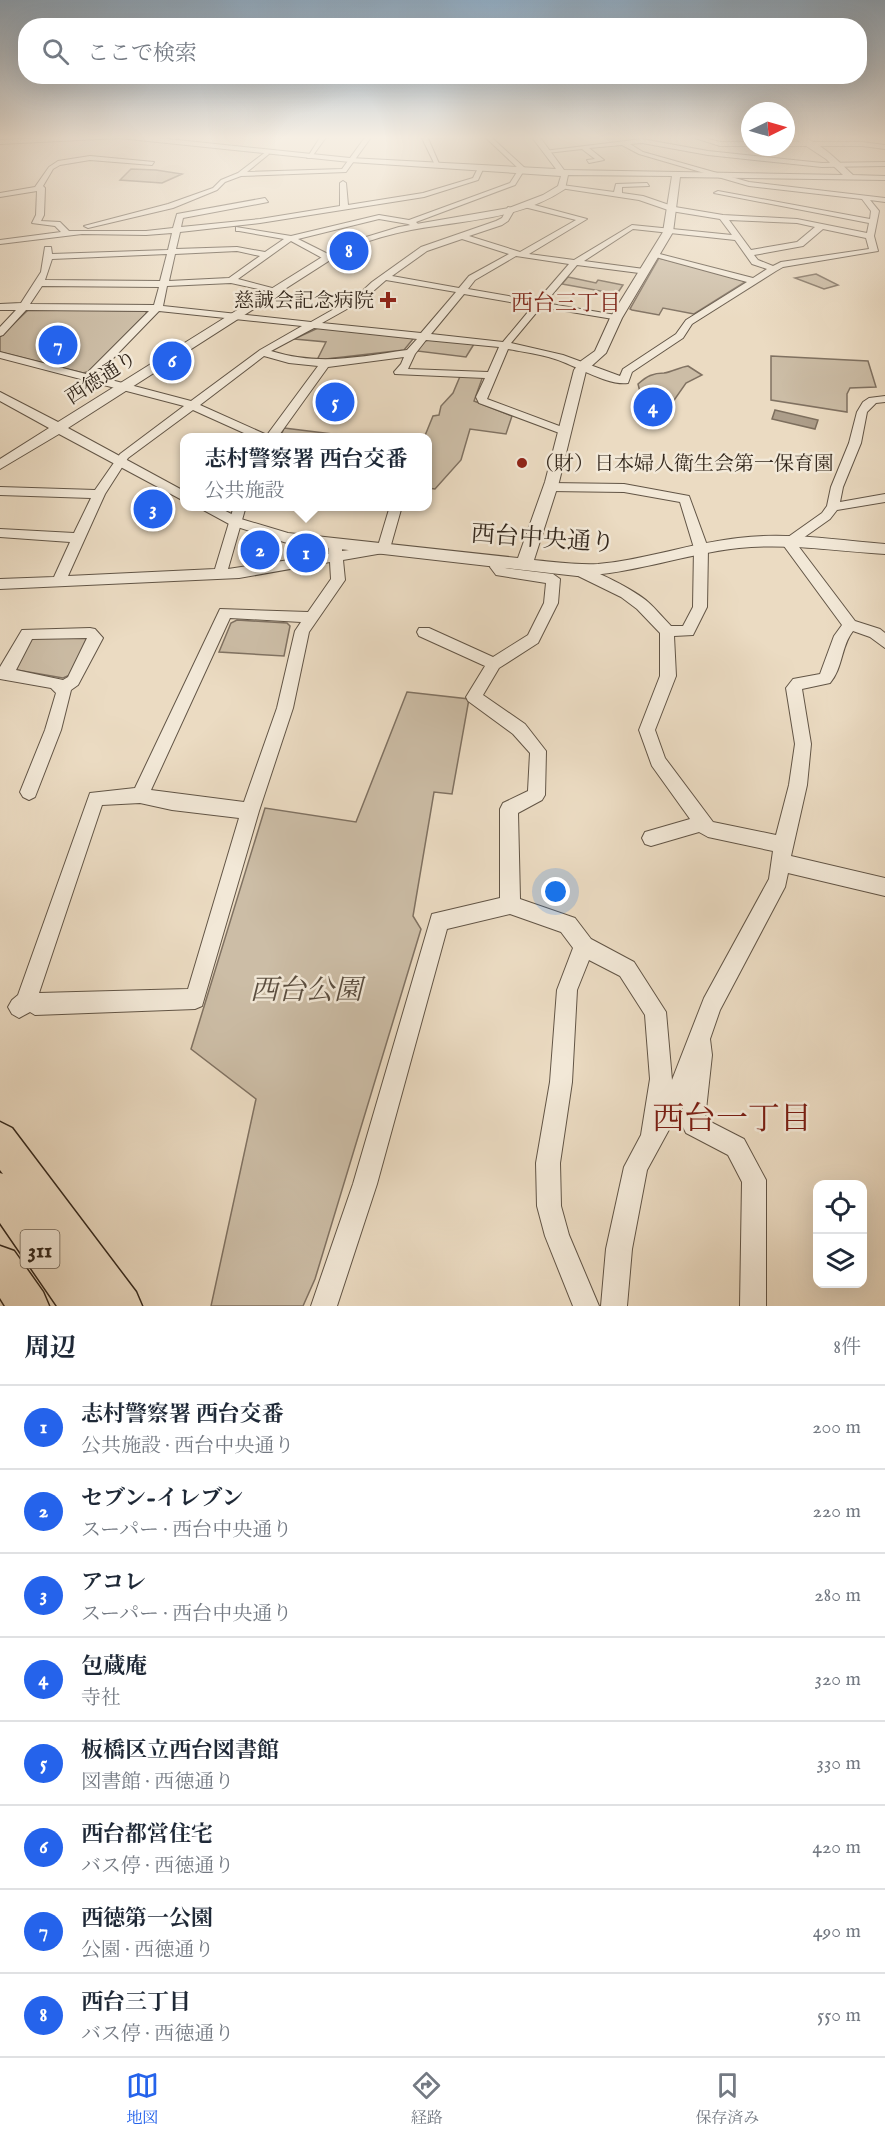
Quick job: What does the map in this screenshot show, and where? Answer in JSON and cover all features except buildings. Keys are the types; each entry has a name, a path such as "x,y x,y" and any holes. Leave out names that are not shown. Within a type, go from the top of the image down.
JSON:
{"main road":[{"path":"0,1140 122,1306"},
{"name":"311","path":"0,1191 80,1306"},
{"name":"311","path":"0,1265 29,1306"}],"street":[{"path":"42,197 36,223 57,224 67,233 146,233 227,224 413,197"},
{"path":"0,242 67,233 194,197"},
{"path":"344,197 344,208"},
{"path":"231,280 291,238 379,217 413,224 481,197"},
{"name":"西徳通り","path":"0,465 327,257 368,238 413,224 511,209 548,197"},
{"path":"626,197 671,208 714,202 783,204 873,222"},
{"path":"524,564 550,487 582,367 600,353 616,318 668,232 672,197"},
{"path":"715,197 714,202 723,217 755,262 772,269"},
{"path":"783,204 787,197"},
{"path":"813,197 817,200"},
{"path":"865,197 874,208 870,237 874,251 871,252"},
{"path":"88,378 156,309 172,252 178,217 184,214 261,201 244,198"},
{"path":"491,375 456,372 399,372 406,365 410,353 423,336 461,290 478,274 583,219 527,205"},
{"path":"844,207 855,210 874,208 885,210"},
{"path":"797,221 808,208"},
{"path":"58,583 99,494 119,461 263,352 360,298 424,249 499,223 505,219 511,209"},
{"path":"723,217 797,221 870,237"},
{"path":"227,224 229,227 291,238 327,257"},
{"path":"566,432 483,401 481,397 505,345 575,263 632,226 668,232 738,238"},
{"path":"749,253 800,244 821,226"},
{"path":"462,236 518,254 644,272"},
{"path":"0,333 25,307 39,283 49,257 46,237"},
{"path":"49,257 237,249 266,255"},
{"path":"0,307 156,309 505,345 559,357 624,381 627,371 680,336 689,322 772,269 810,260 871,252 885,255"},
{"path":"655,254 754,281"},
{"path":"385,277 616,318"},
{"path":"39,283 164,284 231,280 273,291"},
{"path":"263,352 289,360 324,364 410,353"},
{"path":"0,355 192,405 254,433"},
{"path":"274,433 281,418 302,397 324,364"},
{"path":"885,399 873,400 862,412 848,463 837,487 833,507 826,516 788,542 850,625 875,633 885,642"},
{"path":"3,401 58,428 180,495"},
{"path":"550,487 624,488 685,499 701,548 700,607 688,631 667,631"},
{"path":"0,491 99,494"},
{"path":"833,507 880,499 885,510"},
{"name":"西台中央通り","path":"223,511 238,514 287,538 336,551 384,549 577,570 625,568 701,548 756,541 885,549"},
{"path":"384,549 395,511"},
{"path":"220,574 238,514"},
{"path":"0,533 79,538"},
{"path":"0,584 220,574 278,568 336,551 338,580 310,617 299,641 285,708 250,811 195,999 24,1004 96,798 140,795 172,802 250,811"},
{"path":"497,561 497,567 501,572 553,579 551,603 533,639 494,664 474,697 519,729 537,751 536,795 509,809 510,905"},
{"path":"577,570 626,594 642,605 667,631 668,676 647,730 658,761 708,829 885,887"},
{"path":"140,795 225,613 310,617"},
{"path":"614,1306 619,1249 636,1167 684,1082 711,1005 778,881 798,785 803,744 794,688 798,683 825,679 830,673 842,636 850,625"},
{"path":"424,632 494,664"},
{"path":"90,633 96,638 73,681 62,688 56,684 3,673 27,634 90,633"},
{"path":"29,792 53,730 63,692 62,688"},
{"path":"651,838 703,823"},
{"path":"324,1306 365,1184 439,921 510,905 568,925 584,946 627,969 655,1012 661,1079 652,1139"},
{"path":"584,946 567,990 561,1082 548,1163 549,1206 557,1236 586,1306"},
{"path":"701,1033 701,1066 693,1104 694,1125 736,1147 754,1180 753,1306"}],"green space":[{"path":"659,258 742,279 745,282 694,314 663,308 659,315 630,309"},
{"path":"816,274 838,285 824,289 795,278"},
{"path":"568,277 596,283 598,280 623,285 617,294 562,284"},
{"path":"29,309 145,311 147,313 91,371 83,373 0,352 0,337"},
{"path":"318,328 413,339 404,350 317,360 326,342 294,339"},
{"path":"430,339 474,344 466,357 417,351 425,341"},
{"path":"771,356 868,361 876,387 850,388 847,394 847,412 771,400"},
{"path":"688,366 702,375 686,383 663,416 659,414 661,403 635,400 635,397 641,396 638,384 644,379 653,374"},
{"path":"461,374 483,376 474,401 512,416 506,434 470,429 461,460 435,489 432,489 432,433 426,433 433,416 439,415 441,406 453,393"},
{"path":"284,428 325,433 282,433"},
{"path":"237,620 287,623 290,626 284,656 219,652 231,623"},
{"path":"87,636 90,641 70,675 63,678 17,670 15,666 27,641 34,637"},
{"name":"西台公園","path":"407,692 469,699 452,794 434,792 413,916 421,929 315,1279 303,1306 211,1306 256,1099 191,1049 265,808 356,822"}],"shaded area":[{"path":"775,410 818,420 815,429 772,419"}],"place":[{"name":"西台三丁目","path":"349,251"},
{"name":"慈誠会記念病院","path":"388,300"},
{"name":"西徳第一公園","path":"58,345"},
{"name":"西台都営住宅","path":"172,361"},
{"name":"板橋区立西台図書館","path":"335,402"},
{"name":"包蔵庵","path":"653,407"},
{"name":"（財）日本婦人衛生会第一保育園","path":"522,463"},
{"name":"アコレ","path":"153,509"},
{"name":"セブン-イレブン","path":"260,550"},
{"name":"志村警察署 西台交番","path":"306,553"}],"district":[{"name":"西台三丁目","path":"566,302"},
{"name":"西台一丁目","path":"732,1118"}]}
